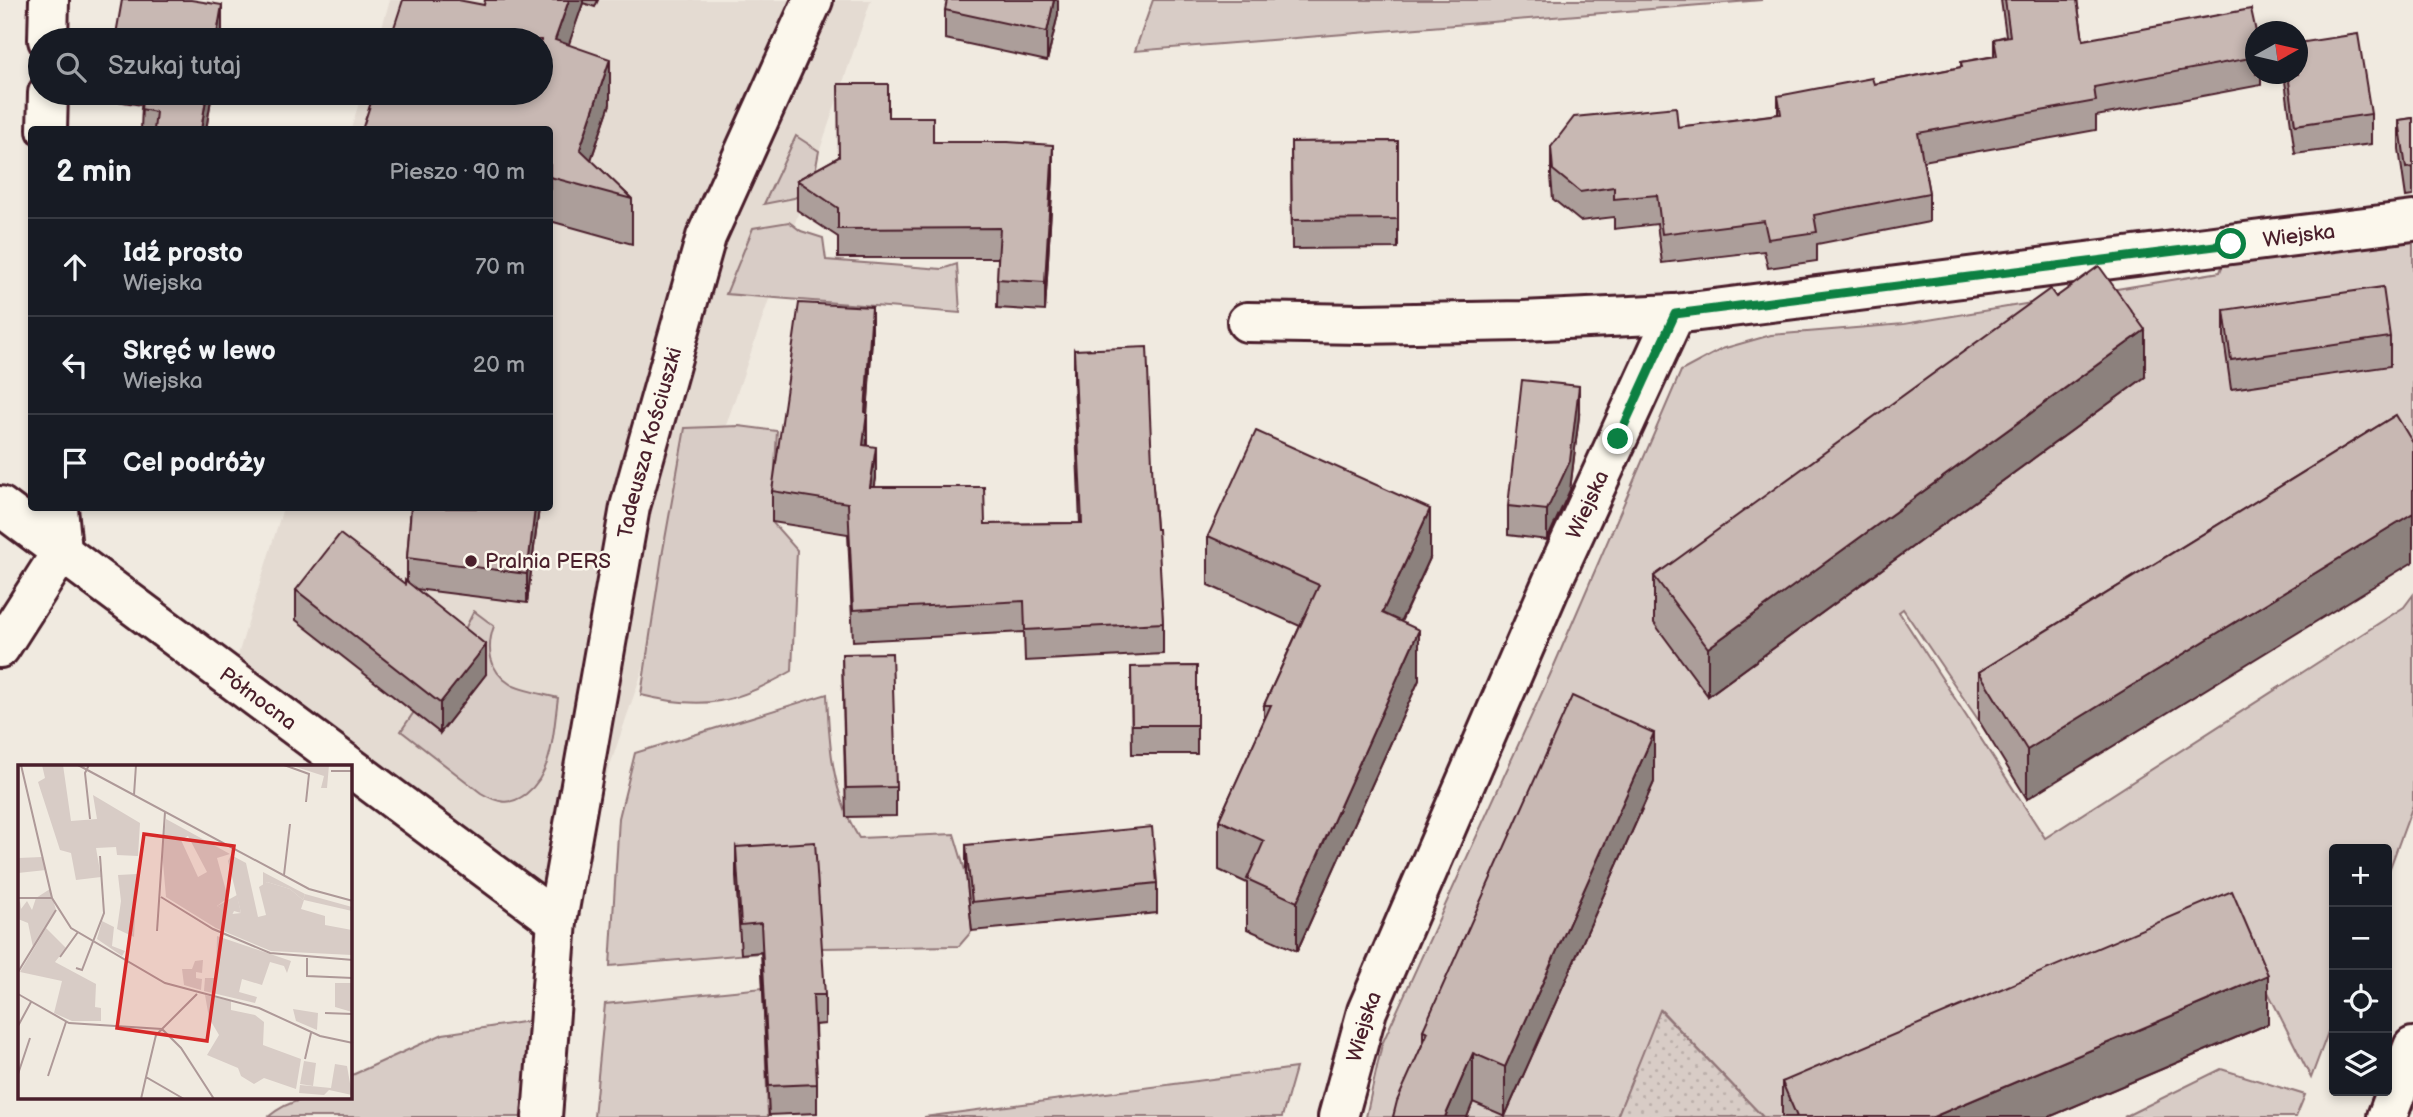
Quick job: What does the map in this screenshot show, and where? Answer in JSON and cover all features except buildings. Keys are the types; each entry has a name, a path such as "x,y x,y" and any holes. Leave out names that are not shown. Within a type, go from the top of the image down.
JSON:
{"street":[{"path":"48,28 49,0"},
{"name":"Tadeusza Kościuszki","path":"542,1117 557,921 630,507 706,237 813,0"},
{"path":"47,126 48,105"},
{"name":"Wiejska","path":"1338,1117 1367,1011 1557,571 1675,314 2413,221"},
{"path":"1247,322 1361,324 1522,321 1675,314"},
{"name":"Północna","path":"0,506 348,765"},
{"path":"0,648 62,551 58,511"},
{"name":"Północna","path":"352,768 557,921"},
{"path":"2387,1117 2413,1047"}],"shaded area":[{"path":"390,0 871,0 557,921 352,768 352,765 348,765 231,678 282,511 553,511 553,126 352,126 358,105 553,105 553,28 382,28"},
{"path":"1153,0 1762,0 1135,51"},
{"path":"796,136 819,151 812,188 794,198 764,204"},
{"path":"2413,221 2413,467 1979,721 1903,609 1899,612 2045,838 2404,607 2413,595 2413,805 2392,862 2392,844 2329,844 2329,1029 2311,1078 2238,932 1801,1117 1763,1117 1661,1010 1617,1117 1366,1117 1382,1044 1550,675 1681,371 1722,349 1771,335 1904,324 2220,272 2231,244"},
{"path":"789,222 801,231 823,238 826,260 942,269 957,264 960,313 726,294 753,228"},
{"path":"739,426 777,431 772,522 797,550 792,671 754,691 720,701 684,702 641,695 685,428"},
{"path":"474,611 494,626 490,643 491,658 503,679 520,689 558,698 551,750 542,774 526,794 509,802 498,801 481,793 401,731 414,712 440,732 463,633"},
{"path":"827,694 831,750 838,786 843,804 859,838 954,834 966,874 972,931 959,946 820,948 610,966 619,818 635,753"},
{"path":"763,988 768,1117 594,1117 605,1004"},
{"path":"1660,1010 1763,1117 1617,1117"},
{"path":"549,1018 541,1117 268,1117 297,1101 352,1100 352,1075 443,1034"},
{"path":"1296,1068 1282,1117 924,1117"},
{"path":"2221,1069 2305,1095 2296,1117 2124,1117"}],"place":[{"name":"Pralnia PERS","path":"471,561"}],"route":[{"path":"1618,439 1675,314 2231,244"}]}
